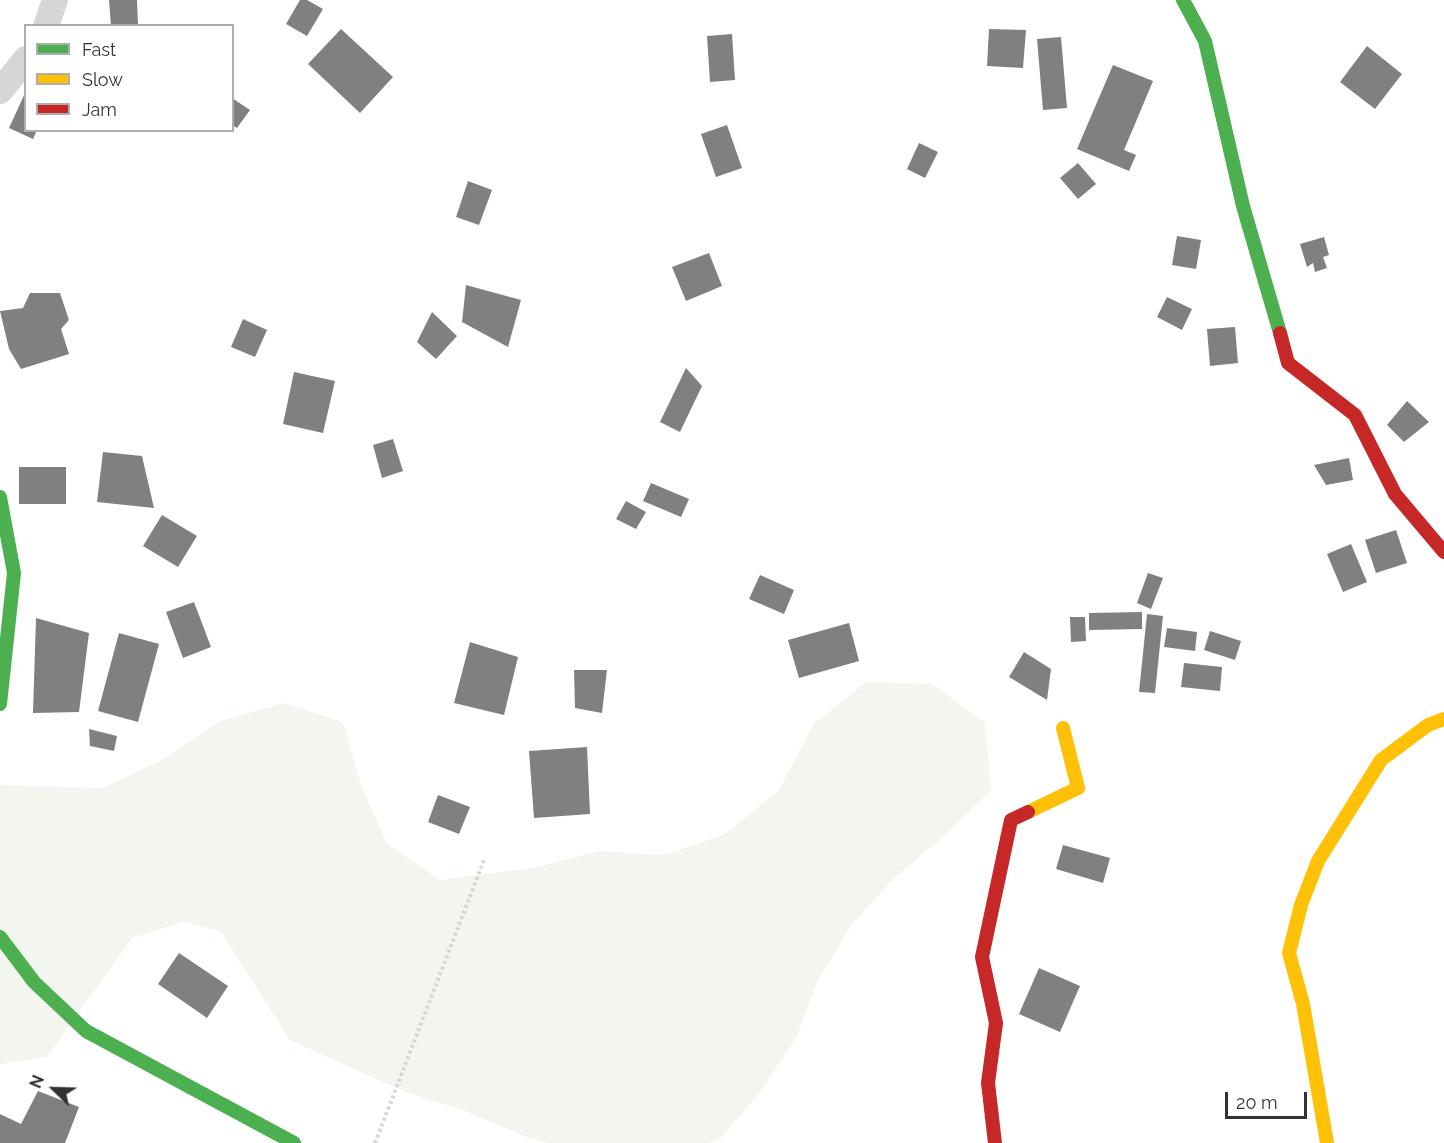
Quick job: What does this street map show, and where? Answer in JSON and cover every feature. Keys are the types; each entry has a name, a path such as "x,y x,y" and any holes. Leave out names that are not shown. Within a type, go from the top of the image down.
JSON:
{"street":[{"path":"47,24 55,0"},
{"path":"1183,0 1205,41 1243,206 1288,363 1355,415 1395,494 1444,552"},
{"path":"0,91 24,61"},
{"path":"0,497 14,573 0,704"},
{"path":"1327,1143 1304,1004 1289,952 1301,905 1318,861 1381,760 1428,725 1444,719"},
{"path":"995,1143 988,1083 996,1023 982,957 1011,820 1078,788 1063,728"},
{"path":"0,938 34,982 86,1031 294,1143"}],"path":[{"path":"375,1143 484,860"}],"shaded area":[{"path":"866,682 933,684 985,723 991,790 944,836 895,877 852,924 817,982 796,1038 760,1092 719,1140 707,1143 549,1143 529,1138 465,1111 405,1092 290,1040 220,931 183,922 132,938 47,1057 0,1064 0,785 103,788 164,759 221,721 283,703 343,722 361,785 387,844 440,880 538,867 599,851 665,855 727,833 779,790 813,725"}],"building":[{"path":"109,0 137,0 138,24 111,24"},
{"path":"300,0 307,0 323,9 307,36 286,24"},
{"path":"341,29 393,77 360,113 308,64"},
{"path":"989,29 1026,30 1023,68 987,66"},
{"path":"732,34 735,80 710,82 707,36"},
{"path":"1061,37 1067,108 1043,110 1037,39"},
{"path":"1367,46 1402,74 1375,109 1340,82"},
{"path":"1113,65 1153,81 1124,150 1136,155 1129,171 1077,149"},
{"path":"24,95 24,132 36,132 33,139 9,128"},
{"path":"234,99 250,110 237,128 234,126"},
{"path":"727,125 742,168 716,177 701,134"},
{"path":"919,143 938,152 925,178 907,169"},
{"path":"1078,163 1096,184 1078,199 1060,178"},
{"path":"468,181 492,190 479,225 456,217"},
{"path":"1177,236 1201,240 1196,269 1172,265"},
{"path":"1324,237 1329,255 1323,257 1327,268 1315,272 1313,263 1307,267 1300,244"},
{"path":"709,253 722,286 686,301 672,267"},
{"path":"466,285 521,300 508,347 462,322"},
{"path":"30,293 60,293 69,320 61,329 69,354 21,369 9,349 0,311 23,308"},
{"path":"1167,297 1192,309 1182,330 1157,317"},
{"path":"432,312 457,336 436,359 417,342"},
{"path":"243,319 267,330 255,357 231,347"},
{"path":"1235,327 1238,363 1210,366 1207,329"},
{"path":"686,368 702,386 680,432 660,422"},
{"path":"294,372 335,381 323,433 283,424"},
{"path":"1407,401 1429,422 1404,442 1387,425"},
{"path":"393,439 403,471 382,478 373,445"},
{"path":"103,452 142,456 154,508 97,502"},
{"path":"1349,458 1353,480 1326,485 1314,465"},
{"path":"19,467 66,467 66,504 19,504"},
{"path":"651,483 689,499 681,517 643,501"},
{"path":"626,501 646,512 636,529 616,519"},
{"path":"162,515 197,536 178,567 143,546"},
{"path":"1396,530 1407,563 1376,573 1365,540"},
{"path":"1351,544 1367,582 1343,592 1327,554"},
{"path":"1148,573 1163,578 1151,609 1137,603"},
{"path":"760,575 794,590 784,614 749,599"},
{"path":"194,602 211,647 183,658 166,612"},
{"path":"1142,612 1142,629 1089,630 1089,613"},
{"path":"1147,614 1163,616 1155,693 1139,692"},
{"path":"1070,617 1085,617 1086,641 1071,642"},
{"path":"36,618 89,633 79,712 33,713"},
{"path":"849,623 859,661 799,678 788,640"},
{"path":"1167,628 1197,632 1195,651 1164,647"},
{"path":"1210,631 1241,641 1235,660 1204,650"},
{"path":"119,633 159,644 138,722 98,711"},
{"path":"470,642 518,657 504,715 454,703"},
{"path":"1024,652 1051,669 1047,700 1009,677"},
{"path":"1184,663 1222,667 1220,691 1181,687"},
{"path":"574,670 607,670 602,713 575,708"},
{"path":"89,729 117,736 114,751 90,746"},
{"path":"587,747 590,814 534,818 529,751"},
{"path":"438,795 470,807 459,834 428,822"},
{"path":"1063,845 1110,858 1103,883 1056,869"},
{"path":"179,953 228,986 207,1018 158,984"},
{"path":"1039,968 1080,986 1060,1032 1019,1014"},
{"path":"38,1091 79,1107 65,1143 0,1143 0,1114 21,1124"}],"traffic: fast":[{"path":"1183,0 1205,41 1243,206 1280,333"},
{"path":"0,497 14,573 0,704"},
{"path":"0,937 34,982 86,1031 294,1143"}],"traffic: slow":[{"path":"1327,1143 1303,1004 1289,953 1301,905 1318,861 1381,760 1428,725 1444,719"},
{"path":"1028,812 1078,788 1063,728"}],"traffic: jam":[{"path":"1280,333 1288,363 1355,415 1395,494 1444,552"},
{"path":"995,1143 988,1083 996,1023 982,957 1011,820 1028,812"}]}
